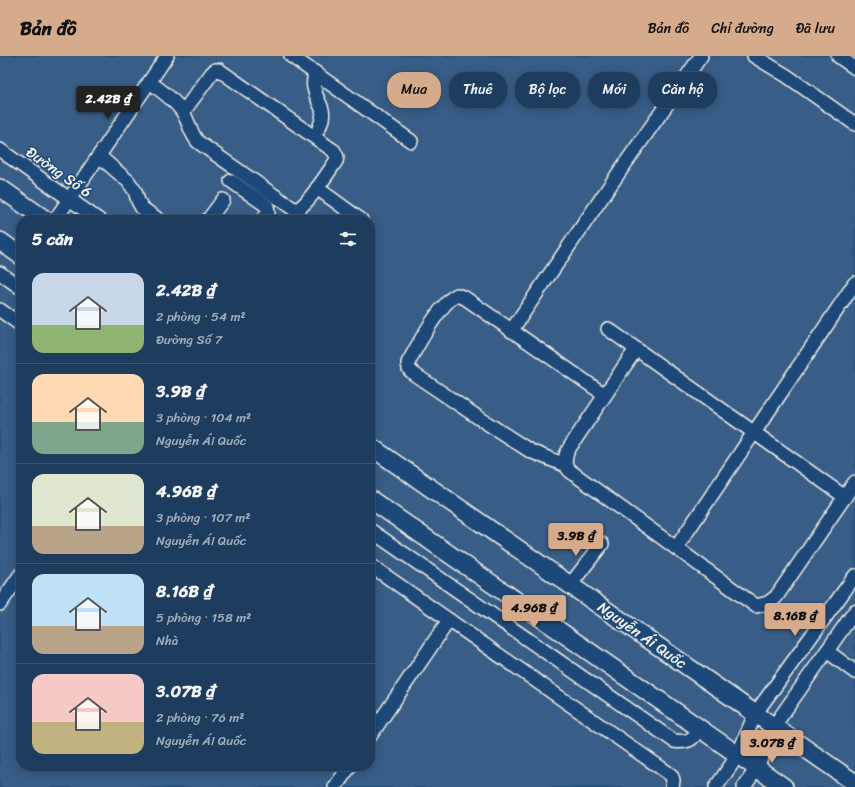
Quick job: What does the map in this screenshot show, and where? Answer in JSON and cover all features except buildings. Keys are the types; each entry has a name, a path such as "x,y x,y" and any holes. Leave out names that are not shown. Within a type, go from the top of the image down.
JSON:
{"main road":[{"path":"0,188 39,215"},
{"path":"0,241 16,252"},
{"name":"Nguyễn Ái Quốc","path":"375,449 855,783"},
{"path":"375,502 700,728 757,768 778,785"}],"street":[{"path":"58,215 168,56"},
{"path":"291,56 411,142"},
{"path":"511,331 620,170 701,56"},
{"path":"754,56 787,76 855,124"},
{"path":"838,56 855,68"},
{"path":"150,82 172,99 183,112 193,136 198,142 295,210 300,209 309,199 336,161 337,157 334,151 282,116 219,70 215,70 183,112"},
{"path":"315,72 313,87 323,110 323,119 319,128"},
{"name":"Đường Số 6","path":"0,150 92,215"},
{"path":"98,156 128,180 135,190 142,208 152,215"},
{"path":"231,181 267,206 268,212 266,215"},
{"path":"317,188 353,215"},
{"path":"212,215 223,200"},
{"path":"0,273 16,284"},
{"path":"676,548 855,283"},
{"path":"605,396 457,295 451,298 427,330 408,363 409,369 414,374 479,418 530,451 565,465 570,472 756,606 762,606 776,597 855,482"},
{"path":"0,310 16,321"},
{"path":"608,329 845,496"},
{"path":"565,465 566,455 570,447 636,349"},
{"path":"375,533 674,741 682,742 694,738 700,728"},
{"path":"570,585 602,544"},
{"path":"375,568 671,775 673,780 672,787"},
{"path":"716,787 738,755 755,714 855,576"},
{"path":"0,604 16,581"},
{"path":"744,787 757,768 774,726 855,611"},
{"path":"375,729 449,620"},
{"path":"827,651 855,672"},
{"path":"341,785 348,771"}],"shaded area":[{"path":"0,56 855,56 855,787 0,787"}]}
